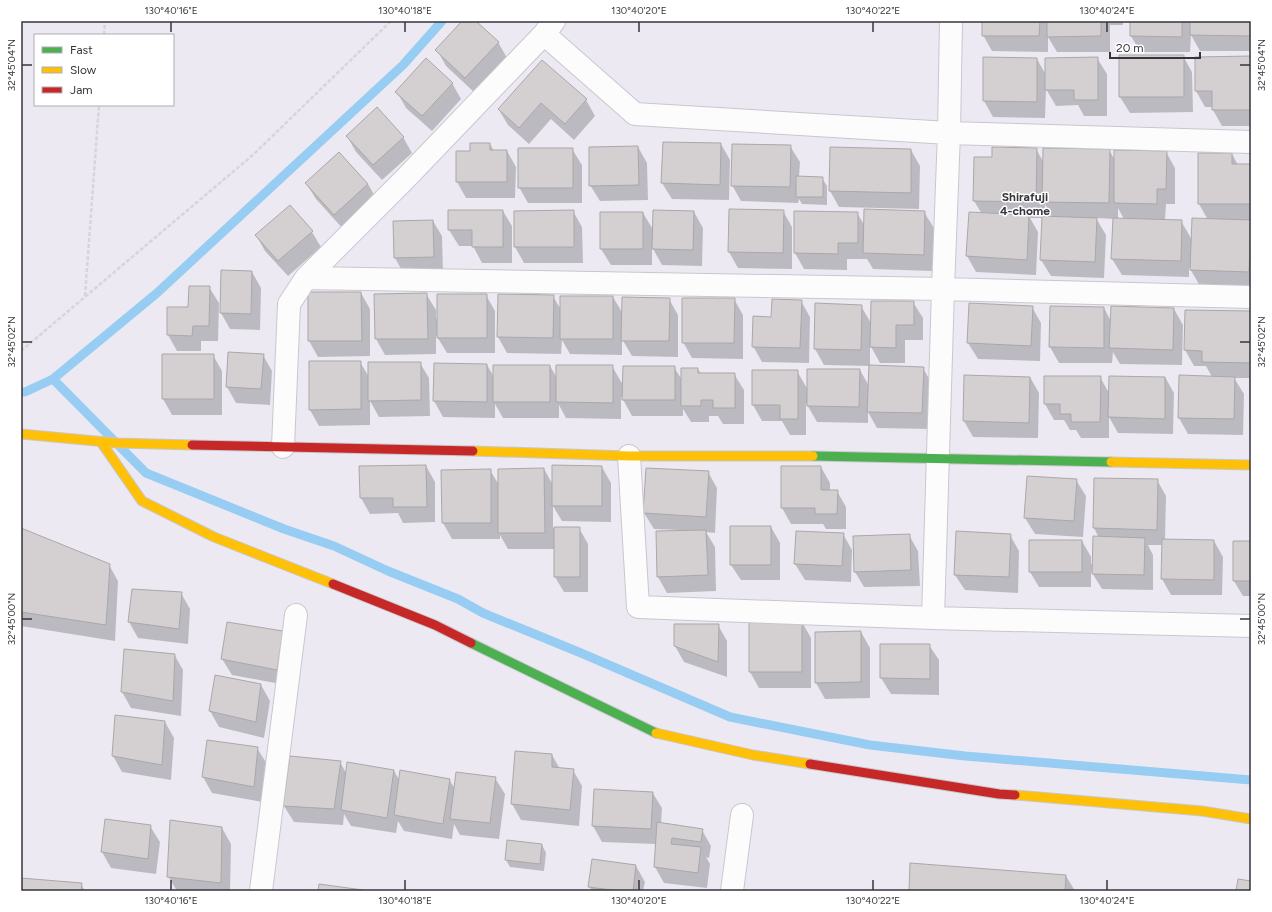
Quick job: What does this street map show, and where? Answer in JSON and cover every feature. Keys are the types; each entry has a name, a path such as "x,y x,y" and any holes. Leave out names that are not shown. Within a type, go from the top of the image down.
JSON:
{"street":[{"path":"933,618 949,133 951,21"},
{"path":"283,447 289,304 306,278 405,179 549,27 635,114 949,133 1251,142"},
{"path":"306,278 943,289 1251,297"},
{"path":"21,434 117,443 451,450 629,456 828,456 1251,465"},
{"path":"102,442 142,501 214,537 435,625 655,733 753,755 1000,794 1202,811 1251,819"},
{"path":"629,456 638,607 933,618 1251,626"},
{"path":"261,891 296,615"},
{"path":"732,891 742,815"}],"path":[{"path":"104,34 105,21"},
{"path":"21,350 254,154 391,21"},
{"path":"85,297 99,106"}],"building":[{"path":"462,21 476,21 499,42 465,78 435,50"},
{"path":"982,21 1040,21 1039,36 982,36"},
{"path":"1047,21 1101,21 1101,36 1047,37"},
{"path":"1130,21 1182,21 1182,37 1130,36"},
{"path":"1190,21 1250,21 1250,36 1190,35"},
{"path":"1119,55 1184,55 1184,97 1119,97"},
{"path":"1251,56 1251,110 1212,110 1212,91 1195,91 1195,57"},
{"path":"983,57 1037,58 1037,102 983,101"},
{"path":"1098,57 1098,100 1074,100 1074,90 1045,90 1045,58"},
{"path":"426,58 453,83 422,116 395,92"},
{"path":"542,60 587,99 565,124 541,103 519,128 498,109"},
{"path":"377,107 404,137 373,165 346,136"},
{"path":"663,142 721,143 720,185 661,183"},
{"path":"470,143 490,143 490,150 507,150 507,182 456,182 456,151 470,151"},
{"path":"732,144 791,145 790,187 731,186"},
{"path":"638,146 639,185 589,186 589,147"},
{"path":"830,147 911,149 911,193 829,191"},
{"path":"992,147 1037,148 1036,202 973,201 974,157 992,157"},
{"path":"518,148 573,148 573,188 518,188"},
{"path":"1043,148 1110,149 1109,203 1042,202"},
{"path":"1114,150 1167,151 1166,189 1157,189 1157,204 1114,203"},
{"path":"339,152 368,184 334,215 305,183"},
{"path":"1198,153 1232,153 1232,164 1251,164 1251,204 1198,204"},
{"path":"796,176 823,177 823,197 796,197"},
{"path":"290,205 313,231 278,261 255,235"},
{"path":"729,209 784,210 783,253 728,252"},
{"path":"864,209 925,211 924,255 863,253"},
{"path":"448,210 503,210 503,247 472,247 472,230 448,230"},
{"path":"574,210 574,247 514,247 514,211"},
{"path":"653,210 694,211 693,250 652,249"},
{"path":"794,211 858,212 858,243 838,243 838,254 794,253"},
{"path":"600,212 643,212 643,249 600,249"},
{"path":"969,212 1029,215 1027,260 966,256"},
{"path":"1042,216 1097,218 1095,262 1040,260"},
{"path":"1113,218 1182,220 1181,261 1111,259"},
{"path":"1192,218 1251,220 1249,272 1190,270"},
{"path":"433,220 434,257 394,258 393,221"},
{"path":"221,270 252,271 251,314 220,313"},
{"path":"189,286 210,286 209,326 193,326 192,336 167,335 167,307 188,307"},
{"path":"308,292 361,292 362,341 308,341"},
{"path":"427,293 428,339 375,339 374,294"},
{"path":"437,294 487,294 487,338 437,338"},
{"path":"498,294 554,295 553,338 497,337"},
{"path":"560,296 613,296 613,339 560,339"},
{"path":"622,297 670,298 669,341 621,341"},
{"path":"682,298 735,298 734,343 682,343"},
{"path":"772,299 802,300 800,348 752,347 753,316 771,317"},
{"path":"871,301 914,301 914,325 896,325 896,348 870,347"},
{"path":"815,303 862,305 861,350 814,349"},
{"path":"969,303 1033,306 1031,346 967,343"},
{"path":"1050,306 1104,307 1104,348 1049,347"},
{"path":"1111,306 1174,308 1173,350 1109,348"},
{"path":"1185,310 1251,311 1250,363 1202,362 1202,351 1184,350"},
{"path":"228,352 264,354 261,389 226,387"},
{"path":"162,354 214,354 214,399 162,399"},
{"path":"309,361 361,361 361,409 309,410"},
{"path":"368,362 421,362 421,400 368,401"},
{"path":"434,363 487,364 487,402 433,401"},
{"path":"493,365 550,365 550,402 493,402"},
{"path":"556,365 613,365 613,403 556,402"},
{"path":"869,365 924,367 922,413 867,412"},
{"path":"623,366 675,366 675,400 622,400"},
{"path":"681,368 698,368 698,373 735,373 735,408 713,408 713,400 701,400 701,406 681,406"},
{"path":"807,369 860,369 859,407 807,406"},
{"path":"752,370 798,370 798,419 780,419 780,405 752,405"},
{"path":"964,375 1030,377 1029,423 963,421"},
{"path":"1179,375 1235,377 1234,419 1178,418"},
{"path":"1044,376 1101,376 1100,422 1071,422 1071,414 1060,414 1060,404 1044,404"},
{"path":"1109,376 1165,377 1165,419 1108,417"},
{"path":"1251,377 1251,422 1250,422"},
{"path":"426,465 427,507 393,507 393,498 360,498 359,466"},
{"path":"552,465 602,466 602,506 552,506"},
{"path":"781,466 821,466 821,490 838,490 837,514 815,514 815,508 781,508"},
{"path":"544,468 545,533 498,533 498,469"},
{"path":"646,468 709,471 706,517 643,513"},
{"path":"491,469 491,523 442,523 441,470"},
{"path":"1027,476 1077,479 1074,521 1024,518"},
{"path":"1094,478 1158,479 1157,530 1093,528"},
{"path":"730,526 771,526 771,565 730,565"},
{"path":"554,527 580,527 580,577 554,577"},
{"path":"21,528 110,564 106,625 21,612"},
{"path":"706,530 708,575 657,577 656,531"},
{"path":"796,531 844,533 842,566 794,564"},
{"path":"956,531 1011,534 1009,577 954,575"},
{"path":"910,534 911,570 854,572 853,536"},
{"path":"1093,536 1145,538 1144,575 1092,574"},
{"path":"1162,539 1214,540 1214,580 1161,579"},
{"path":"1029,540 1082,540 1082,572 1029,572"},
{"path":"1233,541 1251,541 1251,581 1233,581"},
{"path":"132,589 182,592 179,629 128,622"},
{"path":"749,621 802,621 802,672 749,672"},
{"path":"227,622 283,631 277,670 221,659"},
{"path":"674,624 719,624 718,662 674,646"},
{"path":"861,631 861,682 815,683 815,632"},
{"path":"880,644 930,644 930,679 880,678"},
{"path":"124,649 175,654 173,701 121,692"},
{"path":"215,675 261,684 256,722 209,711"},
{"path":"115,715 165,721 162,765 112,756"},
{"path":"207,740 258,747 254,787 202,777"},
{"path":"515,751 552,754 552,767 574,769 570,810 511,804"},
{"path":"290,756 341,761 334,809 283,806"},
{"path":"347,762 394,770 387,818 341,810"},
{"path":"400,770 450,779 443,824 394,815"},
{"path":"456,772 496,777 490,823 450,819"},
{"path":"594,789 653,792 651,829 592,826"},
{"path":"105,819 151,825 148,859 101,852"},
{"path":"170,820 222,827 221,883 167,877"},
{"path":"657,822 703,829 701,842 672,838 671,844 701,847 698,873 654,867"},
{"path":"507,840 542,844 540,864 505,860"},
{"path":"592,859 636,865 633,891 588,887"},
{"path":"910,863 1066,875 1065,891 909,891"},
{"path":"21,878 82,883 81,891 21,891"},
{"path":"1238,879 1251,881 1251,891 1236,891"},
{"path":"319,884 363,890 363,891 318,891"}],"waterway":[{"path":"442,21 403,65 157,293 53,379 146,473 284,529 334,546 388,571 458,599 483,613 730,717 870,745 965,756 1251,780"},
{"path":"21,392 25,392 53,379"}],"traffic: fast":[{"path":"813,456 1111,462"},
{"path":"471,643 656,733"}],"traffic: slow":[{"path":"21,434 117,443 192,445"},
{"path":"101,442 142,501 214,537 333,584"},
{"path":"473,451 629,456 813,456"},
{"path":"1111,462 1251,465"},
{"path":"656,733 753,755 810,764"},
{"path":"1015,795 1202,811 1251,819"}],"traffic: jam":[{"path":"192,445 473,451"},
{"path":"333,584 435,625 471,643"},
{"path":"810,764 999,794 1015,795"}],"district":[{"name":"Shirafuji 4-chome","path":"1025,204"}]}
